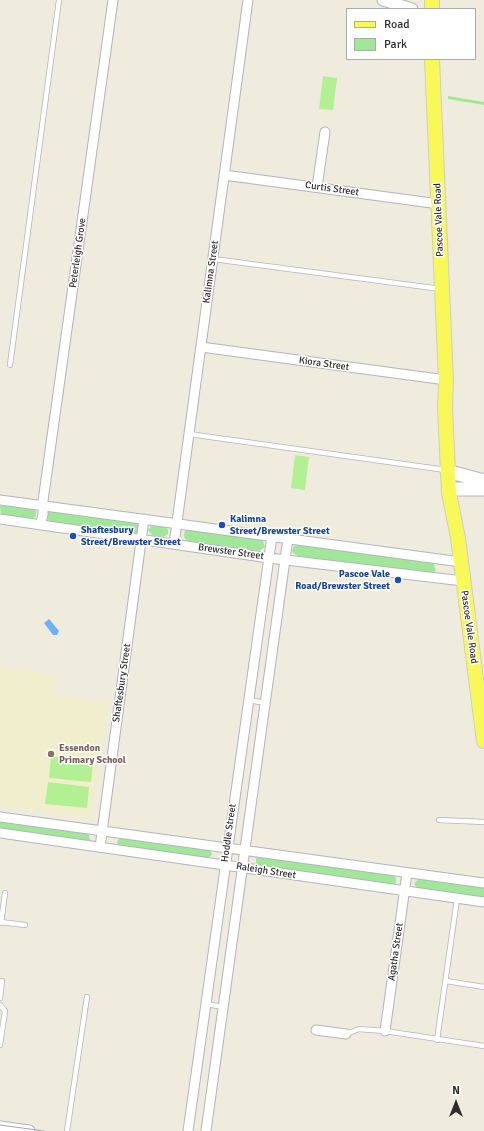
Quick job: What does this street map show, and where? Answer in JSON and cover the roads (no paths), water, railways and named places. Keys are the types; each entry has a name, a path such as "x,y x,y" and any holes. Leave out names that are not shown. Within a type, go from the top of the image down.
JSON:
{"main road":[{"name":"Pascoe Vale Road","path":"432,60 446,380 444,408 463,581 484,741"},
{"path":"450,471 484,481"},
{"path":"452,489 484,489"}],"street":[{"name":"Peterleigh Grove","path":"40,525 43,515 43,505 113,0"},
{"name":"Kalimna Street","path":"174,544 248,0"},
{"path":"384,0 397,0"},
{"path":"384,0 409,8"},
{"path":"317,187 324,132"},
{"name":"Curtis Street","path":"224,175 439,204"},
{"name":"Kiora Street","path":"201,347 446,380"},
{"name":"Brewster Street","path":"0,500 461,562"},
{"name":"Brewster Street","path":"0,519 269,558 463,581"},
{"name":"Shaftesbury Street","path":"100,847 144,519"},
{"name":"Hoddle Street","path":"188,1131 272,536"},
{"name":"Hoddle Street","path":"206,1131 288,538"},
{"name":"Raleigh Street","path":"0,817 484,883"},
{"name":"Raleigh Street","path":"0,833 484,902"},
{"name":"Agatha Street","path":"385,1031 406,873"},
{"path":"316,1030 346,1034"},
{"path":"0,1127 29,1131"}],"lane":[{"path":"10,365 59,0"},
{"path":"213,259 442,290"},
{"path":"189,434 450,471"},
{"path":"248,700 266,703"},
{"path":"439,820 484,822"},
{"path":"5,893 0,922 25,925"},
{"path":"438,1040 457,899"},
{"path":"0,998 2,981"},
{"path":"446,981 484,987"},
{"path":"67,1131 87,997"},
{"path":"206,1004 224,1007"},
{"path":"0,1005 5,1012 0,1045"},
{"path":"346,1034 359,1029 385,1031 484,1046"}],"water":[{"path":"49,619 59,631 57,635 53,635 44,623"}],"tram line":[{"path":"0,1125 44,1131"}],"place":[{"name":"Kalimna Street/Brewster Street","path":"222,525"},
{"name":"Shaftesbury Street/Brewster Street","path":"73,536"},
{"name":"Pascoe Vale Road/Brewster Street","path":"398,580"},
{"name":"Essendon Primary School","path":"51,754"}]}
